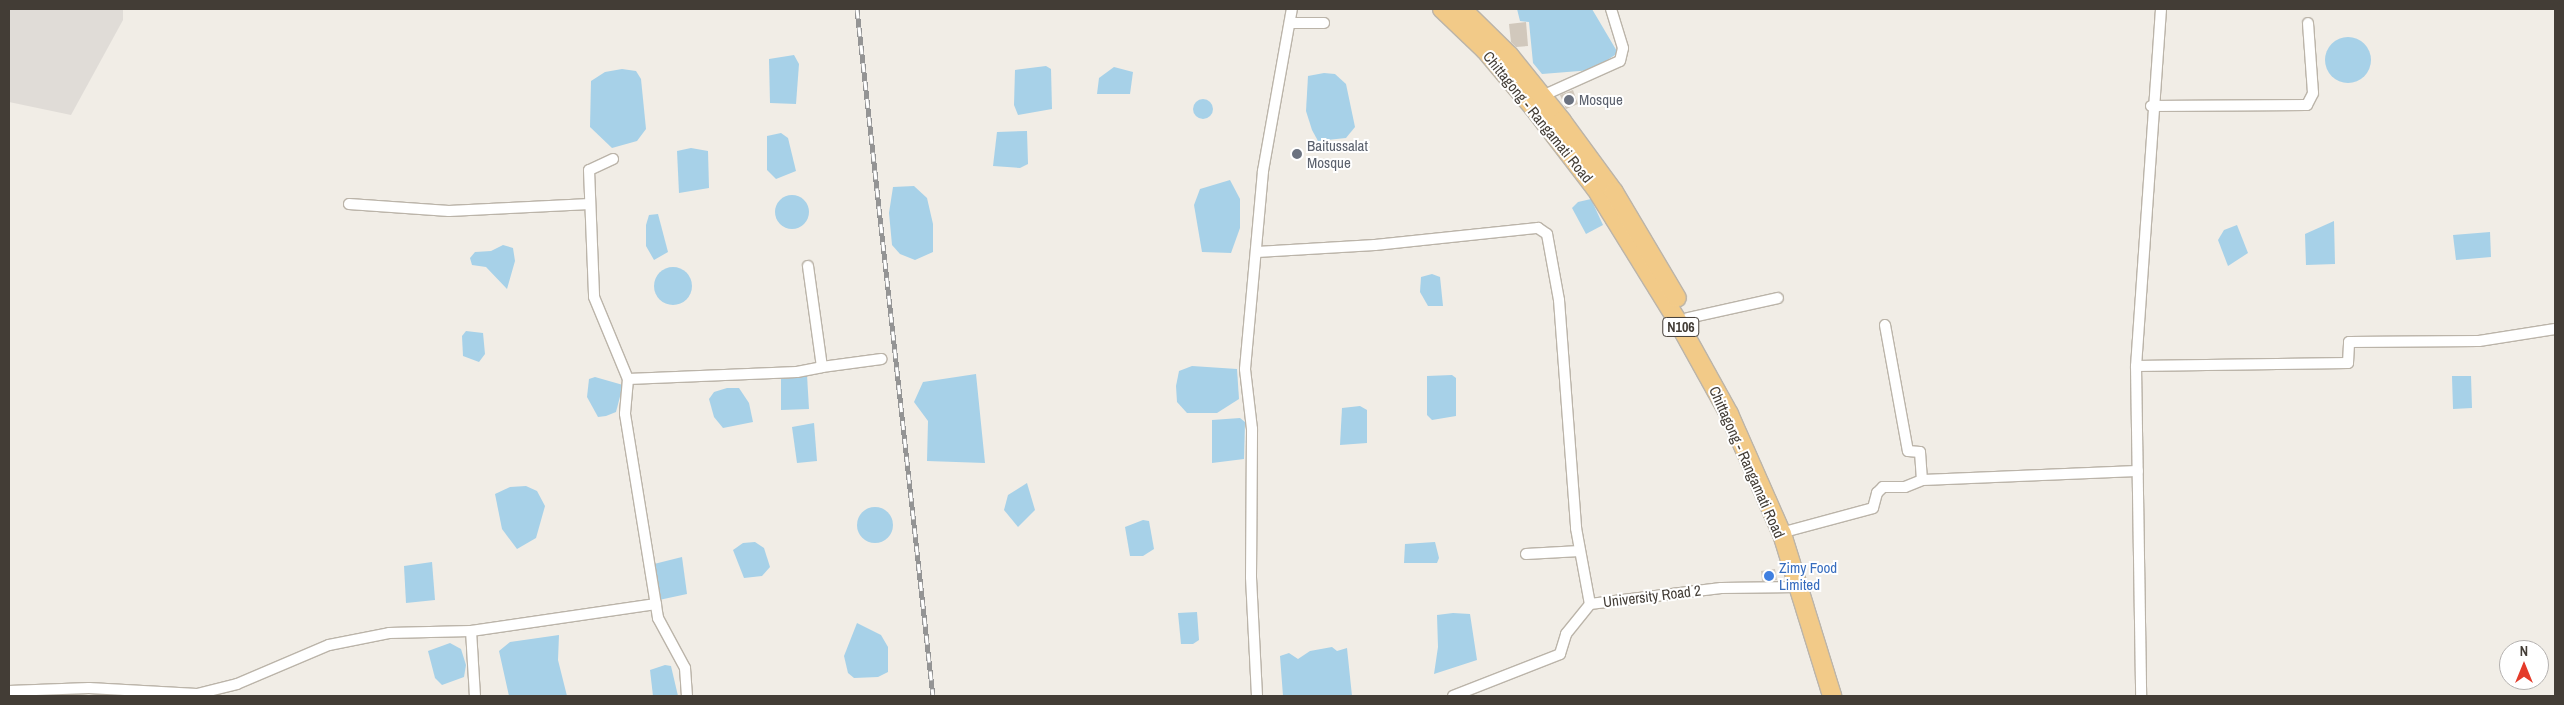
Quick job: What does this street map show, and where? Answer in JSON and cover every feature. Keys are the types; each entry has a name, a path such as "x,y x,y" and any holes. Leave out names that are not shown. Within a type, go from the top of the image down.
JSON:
{"highway":[{"name":"Chittagong - Rangamati Road","path":"1442,9 1515,85 1596,188 1729,414 1782,534 1832,696"},
{"name":"Chittagong - Rangamati Road","path":"1462,9 1509,55 1614,192 1688,318 1749,430 1788,531 1843,696"}],"street":[{"path":"1257,696 1251,577 1252,429 1245,369 1263,171 1292,9"},
{"path":"1542,96 1620,61 1623,48 1612,9"},
{"path":"2142,696 2136,366 2152,106 2161,9"},
{"path":"1291,23 1324,23"},
{"path":"2152,106 2307,105 2313,93 2308,23"},
{"path":"613,159 588,170 594,297 628,379 625,414 658,618 685,668 687,696"},
{"path":"348,204 449,211 590,204"},
{"path":"1257,252 1375,245 1538,228 1547,234 1559,300 1580,551 1590,604"},
{"path":"808,266 822,367"},
{"path":"1688,318 1778,298"},
{"path":"1885,325 1908,451 1920,452 1922,480"},
{"path":"2136,366 2348,363 2348,342 2479,341 2555,329"},
{"path":"628,379 797,372 881,359"},
{"path":"1788,531 1873,508 1883,487 1905,487 1922,480 2138,471"},
{"path":"1526,554 1580,551"},
{"name":"University Road 2","path":"1453,696 1560,654 1566,634 1590,604 1721,588 1798,588"},
{"path":"9,691 89,688 197,694 237,684 328,645 389,633 471,631 656,604"},
{"path":"471,631 475,696"}],"shaded area":[{"path":"9,9 123,9 123,20 71,115 9,102"}],"water":[{"path":"1517,9 1592,9 1618,53 1592,70 1542,74 1533,63 1529,22 1520,21"},
{"path":"2348,37 2361,41 2367,47 2371,60 2367,73 2361,79 2348,83 2335,79 2329,73 2325,60 2329,47 2335,41"},
{"path":"794,55 799,64 796,104 770,103 769,59"},
{"path":"1046,66 1051,69 1052,109 1018,115 1014,105 1015,70"},
{"path":"1114,67 1133,72 1130,94 1097,94 1099,78"},
{"path":"622,69 636,71 641,79 646,129 637,141 612,148 590,127 591,81 605,72"},
{"path":"1324,73 1335,74 1346,84 1355,127 1346,138 1318,141 1312,130 1306,111 1308,76"},
{"path":"1203,99 1210,102 1213,109 1210,116 1203,119 1196,116 1193,109 1196,102"},
{"path":"1027,131 1028,164 1020,168 993,166 997,132"},
{"path":"781,133 788,138 796,171 776,179 767,170 767,136"},
{"path":"691,148 708,151 709,188 679,193 677,151"},
{"path":"1230,180 1240,199 1240,228 1231,253 1202,252 1194,205 1200,189"},
{"path":"914,186 927,198 933,224 933,252 915,260 900,254 892,245 889,213 893,187"},
{"path":"792,195 804,200 809,212 804,224 792,229 780,224 775,212 780,200"},
{"path":"1591,199 1603,225 1586,234 1572,208 1578,202"},
{"path":"658,214 668,252 654,260 646,246 646,225 649,215"},
{"path":"2334,221 2335,264 2306,265 2305,234"},
{"path":"2237,225 2248,253 2228,266 2218,240 2224,230"},
{"path":"2490,232 2491,257 2456,260 2453,235"},
{"path":"503,245 513,248 515,261 507,289 486,267 472,265 470,258 475,252 491,251"},
{"path":"673,267 686,273 692,286 686,299 673,305 660,299 654,286 660,273"},
{"path":"1432,274 1440,277 1443,306 1428,306 1420,292 1421,277"},
{"path":"466,331 483,333 485,354 479,362 463,356 462,336"},
{"path":"1192,366 1237,369 1239,399 1217,413 1187,413 1177,402 1176,386 1179,371"},
{"path":"976,374 985,463 927,461 928,421 914,402 923,382"},
{"path":"807,375 809,409 781,410 781,378"},
{"path":"1452,375 1456,378 1456,416 1432,420 1427,415 1427,376"},
{"path":"2452,376 2471,376 2472,408 2453,409"},
{"path":"595,377 623,385 616,412 598,417 587,397 589,379"},
{"path":"727,388 739,388 749,403 753,422 723,428 714,417 709,399 714,392"},
{"path":"1360,406 1367,410 1367,443 1340,445 1342,408"},
{"path":"1240,418 1245,422 1244,459 1212,463 1212,420"},
{"path":"814,423 817,461 797,463 792,427"},
{"path":"1027,483 1035,510 1018,527 1004,510 1008,495"},
{"path":"526,486 537,491 545,506 536,538 517,549 502,529 495,494 510,487"},
{"path":"875,507 882,508 888,512 892,518 892,532 888,538 882,542 875,543 868,542 862,538 858,532 857,525 858,518 862,512 868,508"},
{"path":"1143,520 1149,521 1154,549 1143,556 1130,556 1125,527"},
{"path":"755,542 764,548 770,567 762,576 744,578 733,550 743,543"},
{"path":"1435,542 1439,558 1437,563 1404,563 1405,544"},
{"path":"682,557 687,594 659,600 654,564"},
{"path":"432,562 435,600 406,603 404,566"},
{"path":"1197,612 1199,640 1193,644 1181,644 1178,613"},
{"path":"1453,613 1470,614 1477,660 1434,674 1438,647 1437,615"},
{"path":"857,623 881,635 888,647 888,672 878,677 854,678 848,673 844,656"},
{"path":"559,635 558,660 567,696 509,696 499,651 510,642"},
{"path":"450,643 461,649 466,665 464,677 442,685 435,678 428,651"},
{"path":"1332,647 1337,651 1347,648 1352,696 1283,696 1280,656 1289,653 1298,659 1310,651"},
{"path":"665,665 671,666 678,696 653,696 650,670"}],"building":[{"path":"1526,22 1528,46 1516,47 1511,42 1509,24"},
{"name":"Mosque","path":"1573,90 1578,104 1566,109 1560,95"},
{"name":"Zimy Food Limited","path":"1775,569 1777,580 1762,581 1761,571"}],"railway":[{"path":"857,9 933,696"}],"place":[{"name":"Mosque","path":"1569,100"},
{"name":"Baitussalat Mosque","path":"1297,154"},
{"name":"Zimy Food Limited","path":"1769,576"}]}
